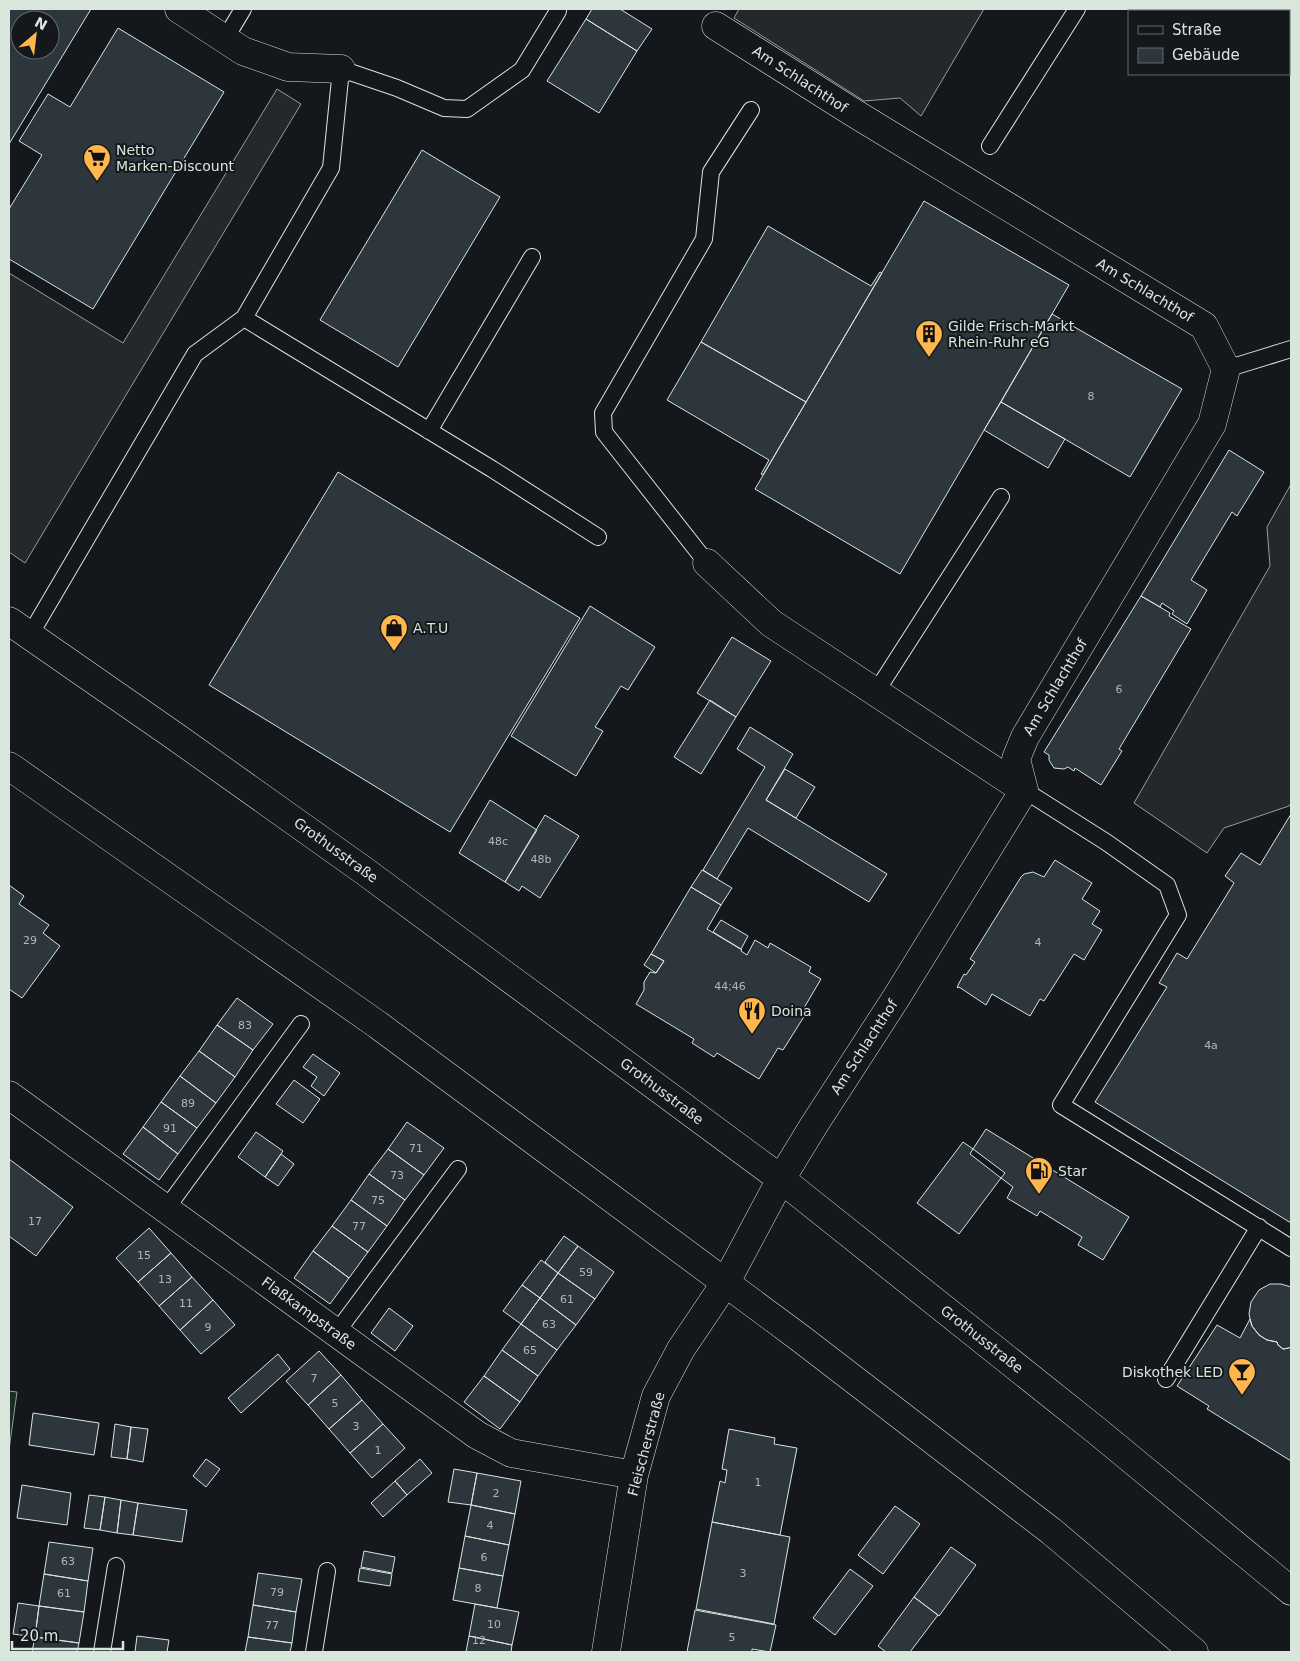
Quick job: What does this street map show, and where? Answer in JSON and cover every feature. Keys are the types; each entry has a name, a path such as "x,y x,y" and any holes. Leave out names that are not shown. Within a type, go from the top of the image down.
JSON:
{"street":[{"path":"179,9 243,51 288,67 340,69"},
{"name":"Am Schlachthof","path":"716,26 854,113 1204,326 1226,369 1212,424 1024,737 1016,759 1024,790 896,998 781,1179 726,1282"},
{"path":"706,563 771,623 1024,790"},
{"name":"Grothusstraße","path":"20,628 363,870 781,1179 1097,1431 1291,1591"},
{"path":"9,766 378,1026 726,1282 863,1385 1051,1531 1194,1652"},
{"name":"Flaßkampstraße","path":"9,1095 477,1435 511,1453 634,1474"},
{"name":"Fleischerstraße","path":"606,1652 634,1474 656,1396 681,1349 726,1282"}],"lane":[{"path":"225,39 242,9"},
{"path":"990,146 1077,9"},
{"path":"20,628 195,354 244,318 331,168 340,69 397,88 444,108 467,109 522,70 558,11"},
{"path":"706,563 604,432 603,413 704,239 711,172 752,110"},
{"path":"430,432 532,257"},
{"path":"244,318 492,469 598,537"},
{"path":"1226,369 1291,349"},
{"path":"876,692 1001,498"},
{"path":"1024,790 1106,842 1167,885 1178,915 1061,1105 1291,1248"},
{"path":"166,1209 301,1024"},
{"path":"336,1333 458,1169"},
{"path":"1166,1379 1258,1228"},
{"path":"102,1652 116,1566"},
{"path":"314,1652 327,1571"}],"green space":[{"path":"9,1391 17,1392 9,1450"}],"shaded area":[{"path":"739,9 984,9 921,116 900,98 864,101 734,18"},
{"path":"277,89 301,104 25,563 9,552 9,273 123,343"},
{"path":"1291,484 1291,803 1289,806 1224,828 1207,853 1134,803 1270,566 1267,527"}],"building":[{"path":"9,9 91,9 9,144"},
{"path":"592,9 620,9 652,29 637,51 586,19"},
{"path":"586,19 637,51 599,113 547,81"},
{"name":"Netto Marken-Discount","path":"118,28 224,92 93,309 9,259 9,209 42,155 19,141 48,94 70,107"},
{"path":"422,150 500,197 398,367 320,320"},
{"name":"Gilde Frisch-Markt Rhein-Ruhr eG","path":"924,201 1069,285 900,574 755,489"},
{"path":"768,226 871,286 880,272 882,273 806,402 701,342"},
{"path":"1052,314 1182,389 1130,477 1001,402"},
{"path":"701,342 806,402 763,475 761,474 769,460 667,400"},
{"path":"1001,402 1065,439 1048,468 984,430"},
{"path":"1229,450 1264,472 1237,516 1232,512 1191,580 1207,590 1187,624 1172,614 1174,611 1162,603 1160,607 1141,596"},
{"name":"A.T.U","path":"338,472 580,618 450,832 209,685"},
{"path":"1141,596 1170,613 1169,616 1191,629 1119,749 1122,751 1101,785 1075,768 1074,771 1068,767 1064,769 1054,768 1049,760 1049,755 1044,752"},
{"path":"590,606 655,647 628,690 621,686 595,727 603,731 576,776 511,736"},
{"path":"732,637 771,661 736,717 697,693"},
{"path":"710,700 736,717 701,774 674,757"},
{"path":"750,727 793,754 766,800 887,874 869,902 748,828 717,879 703,870 765,767 737,749"},
{"path":"785,769 815,787 796,818 766,800"},
{"path":"490,800 537,830 505,882 459,853"},
{"path":"1291,814 1291,1223 1095,1102 1167,987 1159,983 1177,953 1187,959 1234,883 1225,876 1241,853 1260,865"},
{"path":"545,815 579,836 540,898 522,886 519,891 505,882"},
{"path":"1055,860 1092,883 1082,899 1100,911 1092,924 1102,930 1084,960 1074,954 1044,1001 1040,999 1030,1016 992,994 986,1005 958,988 964,974 966,975 975,962 970,959 1021,877 1024,874 1033,872 1044,877"},
{"path":"702,870 732,888 721,905 691,887"},
{"path":"9,885 24,896 19,904 49,925 43,933 60,946 22,998 9,989"},
{"path":"691,887 721,905 707,929 747,955 755,940 768,948 770,943 811,967 809,972 821,979 801,1013 805,1015 783,1050 778,1048 759,1079 717,1053 714,1057 692,1043 694,1039 636,1004 644,990 644,982 650,972 656,973 664,961 651,954"},
{"path":"721,920 748,936 741,949 713,932"},
{"path":"651,954 664,961 656,973 644,965"},
{"path":"237,998 273,1024 253,1050 217,1025"},
{"path":"217,1025 253,1050 235,1077 199,1051"},
{"path":"199,1051 235,1077 216,1103 180,1076"},
{"path":"313,1054 340,1073 324,1096 311,1086 317,1077 303,1067"},
{"path":"180,1076 216,1103 197,1128 161,1102"},
{"path":"294,1080 320,1099 303,1123 276,1104"},
{"path":"161,1102 197,1128 178,1154 143,1127"},
{"path":"407,1122 444,1148 424,1175 388,1149"},
{"path":"143,1127 178,1154 159,1180 123,1154"},
{"path":"986,1129 1129,1217 1103,1260 1078,1245 1082,1237 1040,1211 1037,1216 1007,1198 1013,1187 1001,1178 1005,1173 973,1149"},
{"path":"256,1132 283,1151 265,1177 238,1157"},
{"path":"963,1142 973,1149 970,1154 1001,1178 959,1234 917,1203"},
{"path":"388,1149 424,1175 405,1200 369,1174"},
{"path":"281,1154 294,1164 278,1186 265,1177"},
{"path":"9,1159 73,1207 36,1256 9,1236"},
{"path":"369,1174 405,1200 387,1226 351,1200"},
{"path":"351,1200 387,1226 368,1252 332,1226"},
{"path":"332,1226 368,1252 349,1278 313,1251"},
{"path":"149,1228 171,1253 138,1282 116,1258"},
{"path":"564,1236 578,1246 558,1273 545,1262"},
{"path":"578,1246 614,1272 595,1299 558,1273"},
{"path":"313,1251 349,1278 330,1304 294,1278"},
{"path":"171,1253 192,1277 159,1306 138,1282"},
{"path":"541,1260 558,1273 540,1298 522,1285"},
{"path":"558,1273 595,1299 576,1325 540,1298"},
{"path":"192,1277 213,1300 180,1330 159,1306"},
{"path":"1270,1284 1281,1284 1291,1287 1291,1346 1289,1348 1283,1349 1277,1342 1267,1340 1259,1335 1252,1326 1249,1314 1251,1302 1259,1290"},
{"path":"522,1285 540,1298 521,1324 503,1311"},
{"path":"540,1298 576,1325 557,1350 521,1324"},
{"path":"213,1300 235,1325 201,1354 180,1330"},
{"path":"389,1308 413,1326 395,1351 371,1333"},
{"name":"Diskothek LED","path":"1250,1319 1252,1326 1259,1335 1267,1340 1277,1342 1283,1349 1291,1346 1291,1461 1207,1409 1209,1406 1177,1386 1217,1325 1240,1338"},
{"path":"521,1324 557,1350 538,1376 502,1350"},
{"path":"502,1350 538,1376 520,1402 484,1376"},
{"path":"319,1351 341,1375 308,1405 286,1381"},
{"path":"278,1354 290,1369 241,1413 228,1398"},
{"path":"341,1375 362,1400 329,1429 308,1405"},
{"path":"484,1376 520,1402 500,1429 464,1402"},
{"path":"362,1400 383,1424 350,1453 329,1429"},
{"path":"33,1413 99,1423 94,1455 29,1445"},
{"path":"115,1424 131,1427 127,1459 111,1457"},
{"path":"383,1424 405,1448 372,1478 350,1453"},
{"path":"131,1427 148,1429 143,1462 127,1459"},
{"path":"729,1429 775,1438 774,1444 797,1448 780,1535 712,1522 720,1481 725,1483 727,1470 722,1469"},
{"path":"206,1459 220,1469 206,1487 193,1476"},
{"path":"420,1459 432,1473 407,1495 395,1481"},
{"path":"454,1469 477,1473 471,1505 448,1502"},
{"path":"477,1473 521,1481 515,1514 471,1505"},
{"path":"395,1481 407,1495 383,1517 371,1503"},
{"path":"22,1485 71,1493 67,1525 17,1518"},
{"path":"89,1495 105,1497 100,1530 84,1528"},
{"path":"105,1497 121,1500 117,1533 100,1530"},
{"path":"121,1500 138,1503 133,1535 117,1533"},
{"path":"138,1503 187,1510 182,1542 133,1535"},
{"path":"471,1505 515,1514 509,1545 465,1536"},
{"path":"895,1506 920,1524 883,1574 858,1555"},
{"path":"712,1522 790,1537 774,1624 696,1609"},
{"path":"465,1536 509,1545 503,1576 459,1568"},
{"path":"49,1542 93,1548 88,1581 44,1574"},
{"path":"951,1547 976,1565 939,1616 914,1597"},
{"path":"364,1551 395,1557 392,1573 361,1567"},
{"path":"360,1568 392,1574 390,1586 358,1581"},
{"path":"459,1568 503,1576 497,1608 453,1600"},
{"path":"850,1569 873,1586 835,1635 813,1618"},
{"path":"258,1573 302,1579 296,1612 253,1605"},
{"path":"44,1574 88,1581 84,1612 39,1606"},
{"path":"914,1597 938,1615 910,1652 886,1652 878,1646"},
{"path":"18,1603 39,1606 35,1637 13,1634"},
{"path":"475,1604 519,1612 512,1645 469,1636"},
{"path":"253,1605 296,1612 292,1643 248,1637"},
{"path":"39,1606 84,1612 79,1643 35,1637"},
{"path":"695,1610 776,1625 770,1652 752,1649 752,1652 687,1652"},
{"path":"137,1636 169,1640 167,1652 135,1652"},
{"path":"469,1636 512,1645 511,1652 466,1652"},
{"path":"35,1637 79,1643 77,1652 32,1652"},
{"path":"248,1637 292,1643 290,1652 245,1652"}],"place":[{"name":"Netto Marken-Discount","path":"97,182"},
{"name":"Gilde Frisch-Markt Rhein-Ruhr eG","path":"929,358"},
{"name":"A.T.U","path":"394,652"},
{"name":"Doina","path":"752,1035"},
{"name":"Star","path":"1039,1195"},
{"name":"Diskothek LED","path":"1242,1396"}]}
